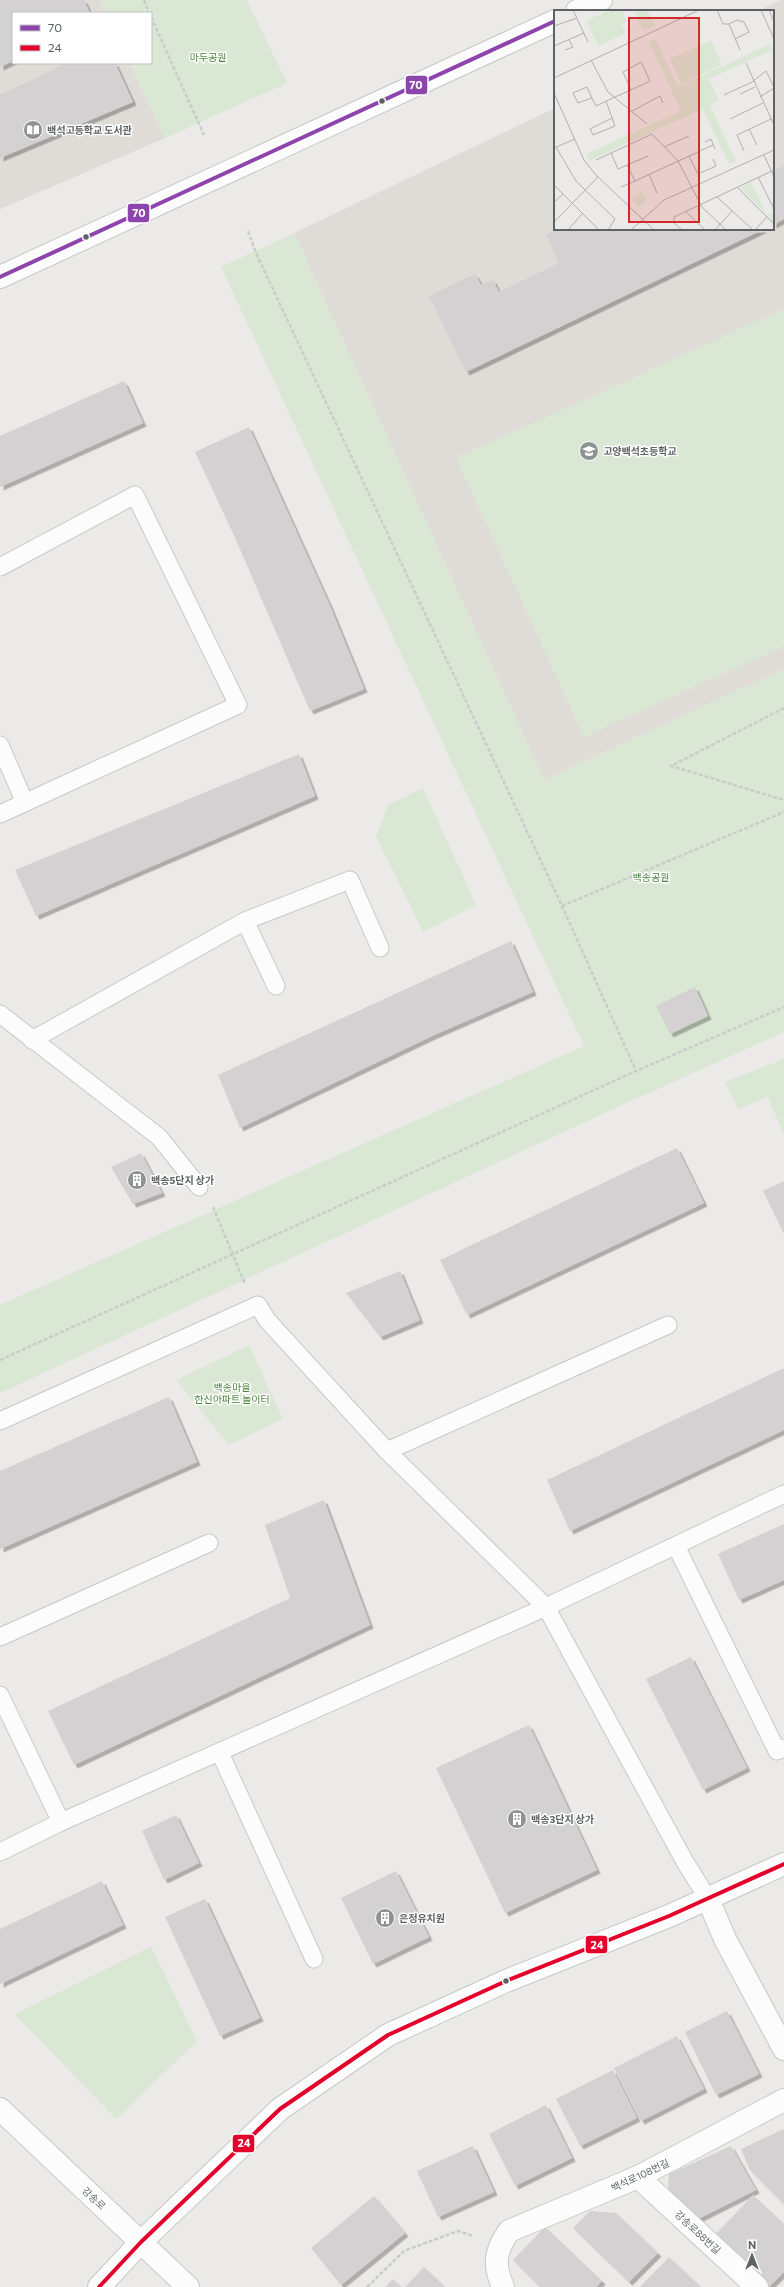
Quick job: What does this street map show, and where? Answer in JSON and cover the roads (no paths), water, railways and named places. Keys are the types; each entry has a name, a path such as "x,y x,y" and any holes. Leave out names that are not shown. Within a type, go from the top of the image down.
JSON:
{"main road":[{"path":"579,10 601,0"},
{"path":"0,277 554,21"},
{"path":"99,2287 141,2242 280,2109 388,2035 506,1981 708,1899 784,1864"},
{"path":"708,1899 726,1939 784,2049"},
{"name":"백석로108번길","path":"502,2287 497,2273 498,2246 509,2231 638,2178 784,2100"},
{"name":"강송로","path":"0,2109 188,2287"},
{"name":"강송로88번길","path":"638,2178 757,2287"}],"lane":[{"path":"0,567 136,495 238,705 0,814"},
{"path":"0,745 25,803"},
{"path":"32,1040 245,921 350,880 380,948"},
{"path":"245,921 276,986"},
{"path":"0,1014 159,1137 200,1187"},
{"path":"0,1421 258,1305 267,1320 387,1451 546,1607 685,1862 708,1899"},
{"path":"387,1451 668,1325"},
{"path":"0,1852 62,1822 546,1607 784,1494"},
{"path":"0,1637 209,1543"},
{"path":"676,1546 777,1751 784,1748"},
{"path":"0,1695 62,1822"},
{"path":"220,1753 314,1959"}],"place":[{"name":"백석고등학교 도서관","path":"33,130"},
{"name":"고양백석초등학교","path":"589,451"},
{"name":"백송5단지 상가","path":"137,1180"},
{"name":"백송3단지 상가","path":"517,1819"},
{"name":"은정유치원","path":"385,1918"}],"park label":[{"name":"마두공원","path":"208,57"},
{"name":"백송공원","path":"651,877"},
{"name":"백송마을 한신아파트 놀이터","path":"232,1392"}]}
